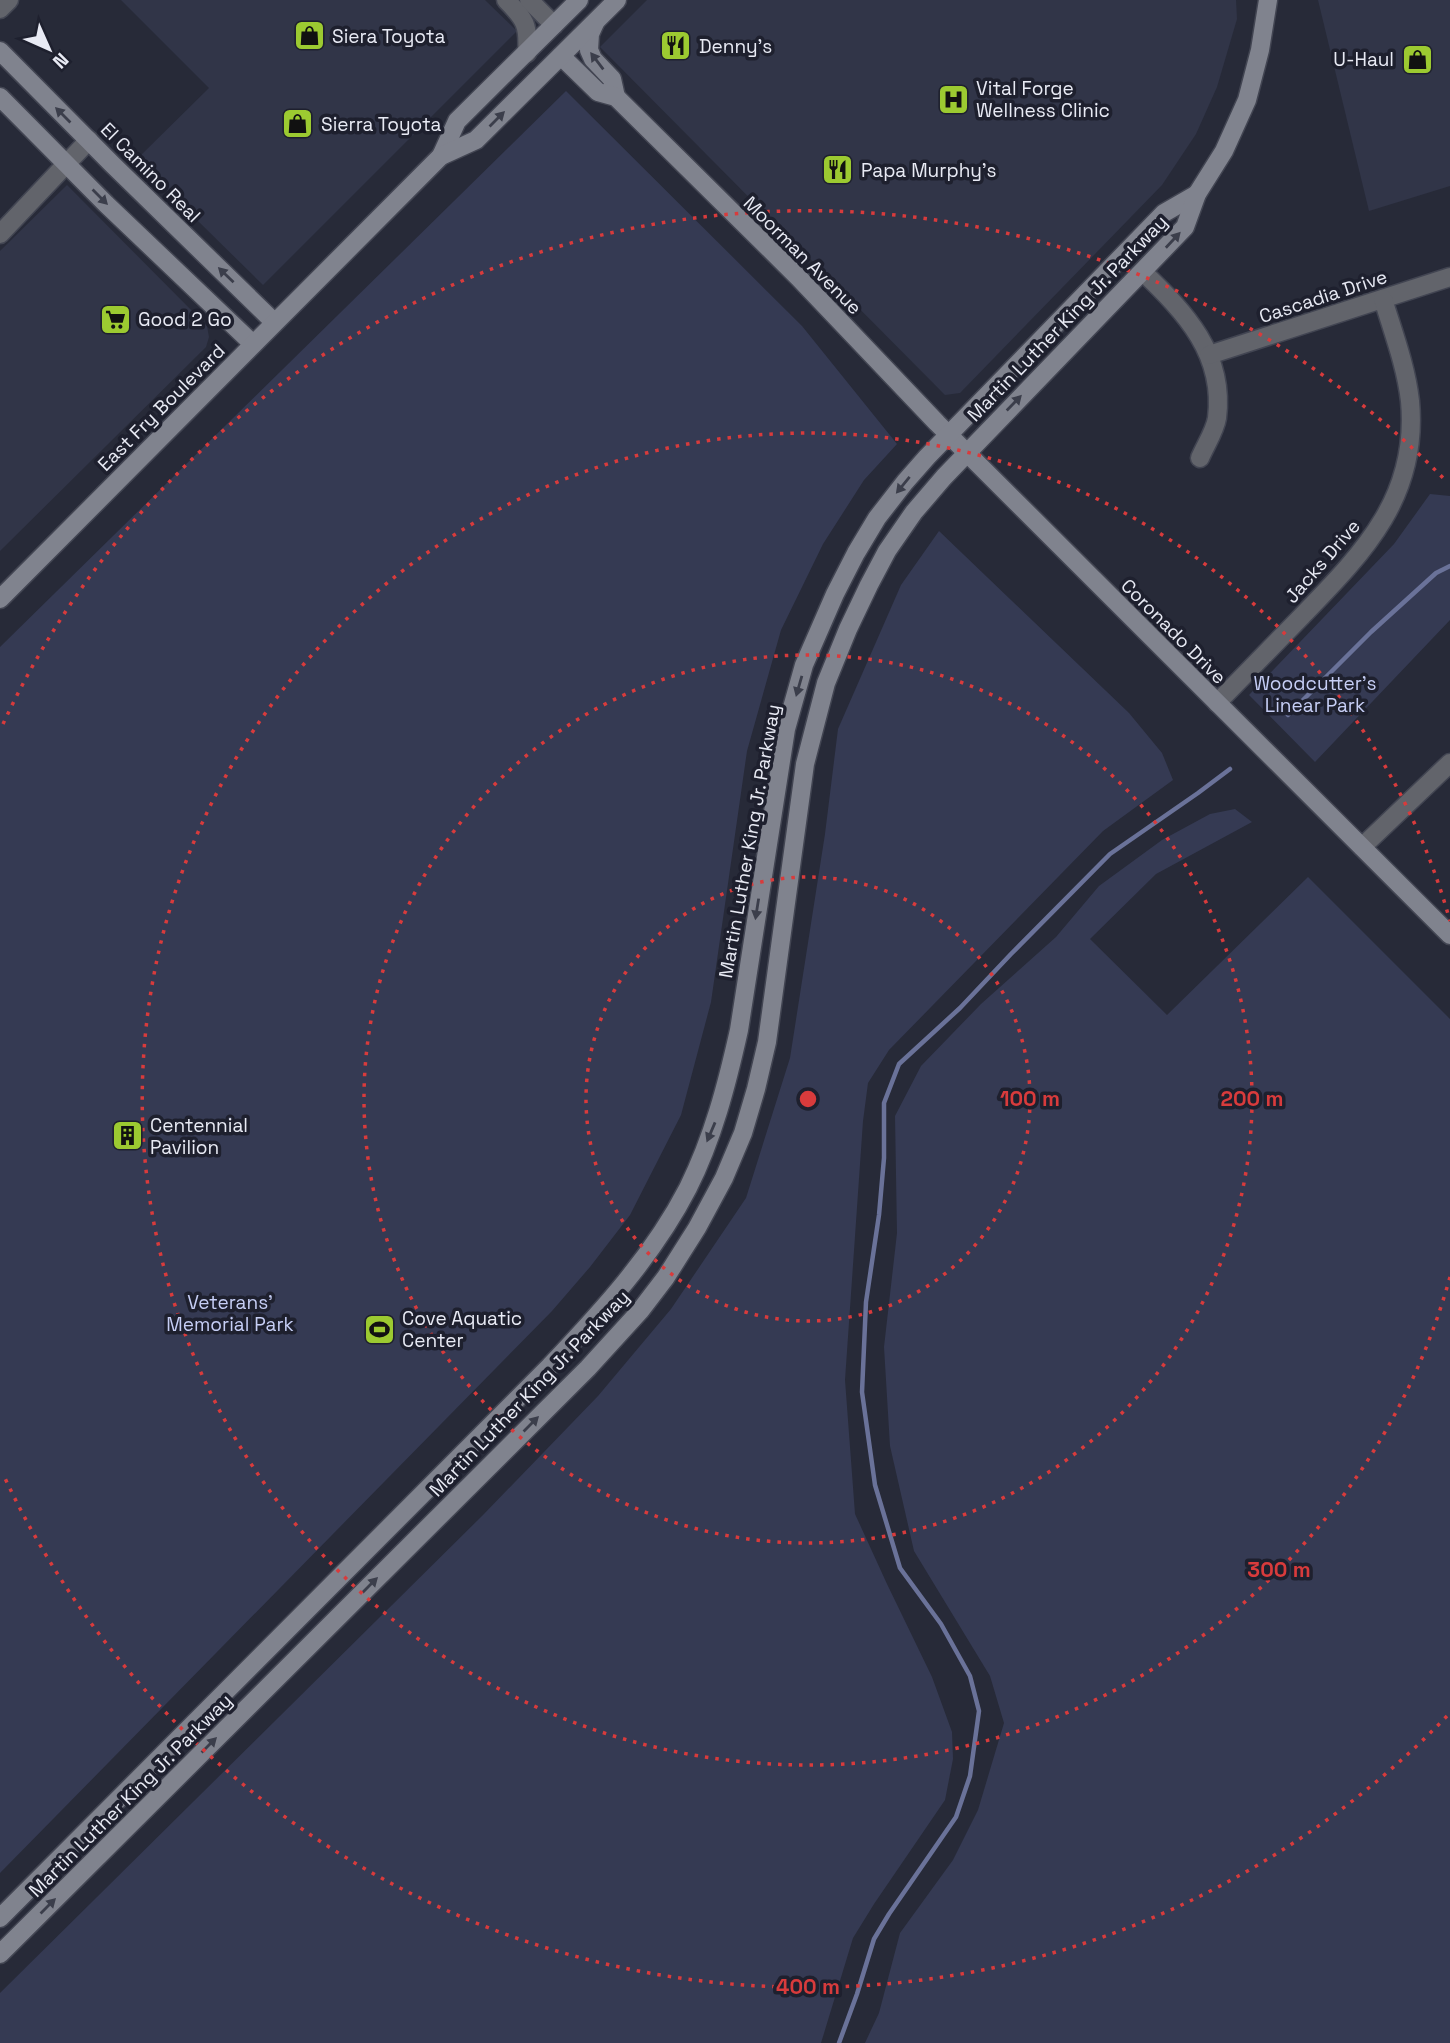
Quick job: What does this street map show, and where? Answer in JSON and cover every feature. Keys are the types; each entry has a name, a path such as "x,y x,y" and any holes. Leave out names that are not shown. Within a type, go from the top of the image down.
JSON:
{"street":[{"path":"0,9 9,0"},
{"path":"506,0 522,17 529,34 527,52"},
{"path":"528,0 554,25"},
{"name":"East Fry Boulevard","path":"441,156 457,121 579,0"},
{"name":"East Fry Boulevard","path":"0,599 441,156 476,140 617,0"},
{"path":"1197,194 1224,151 1247,100 1260,50 1268,0"},
{"name":"Moorman Avenue","path":"595,23 590,34 589,50 593,59 612,79 616,97"},
{"name":"El Camino Real","path":"0,51 274,322"},
{"name":"Moorman Avenue","path":"561,56 598,92 616,97 798,277 958,444"},
{"path":"0,97 253,344"},
{"path":"0,234 89,140"},
{"name":"Martin Luther King Jr. Parkway","path":"0,1918 550,1366 616,1294 663,1230 688,1187 718,1116 730,1073 786,729 804,665 835,594 877,519 905,482 958,444 1143,272 1185,227 1197,194"},
{"name":"Martin Luther King Jr. Parkway","path":"0,1954 587,1368 640,1311 666,1277 724,1178 743,1133 756,1089 768,1042 805,764 826,683 848,629 887,551 958,444 1164,214 1197,194"},
{"path":"1143,272 1193,325 1209,355 1217,385 1217,419 1200,458"},
{"name":"Cascadia Drive","path":"1209,355 1450,277"},
{"name":"Jacks Drive","path":"1217,703 1348,569 1374,537 1392,505 1405,470 1410,402 1403,365 1382,299"},
{"name":"Coronado Drive","path":"958,444 1450,935"},
{"path":"1362,847 1449,767"}],"shaded area":[{"name":"Sierra Toyota","path":"121,0 485,0 517,31 263,285 136,160 209,88"},
{"path":"647,0 1236,0 1237,19 1217,87 1196,134 1162,185 960,393 945,395 600,47"},
{"path":"1318,0 1450,0 1450,186 1369,211"},
{"path":"67,185 207,326 209,337 206,347 0,551 0,251"}],"green space":[{"name":"Veterans' Memorial Park","path":"566,91 802,326 897,444 864,480 823,544 781,630 747,751 711,1002 681,1115 630,1215 552,1311 0,1873 0,647"},
{"name":"Woodcutter's Linear Park","path":"1430,494 1450,496 1450,620 1315,762 1249,695 1394,544"},
{"path":"939,531 1129,713 1162,753 1173,780 1103,831 889,1050 868,1083 845,1380 855,1514 932,1677 952,1732 953,1759 945,1800 853,1938 821,2043 0,2043 0,1993 483,1515 598,1396 671,1309 746,1198 790,1058 825,834 838,729 901,585"},
{"path":"1235,809 1252,822 1156,874 1090,939 1167,1015 1308,877 1450,1019 1450,2043 865,2043 879,2013 900,1933 953,1860 978,1810 1004,1723 990,1676 914,1551 890,1446 884,1347 897,1233 895,1116 921,1066 981,1004 1056,937 1099,886 1162,840 1210,814"}],"waterway":[{"path":"1288,715 1371,632 1436,573 1450,566"},
{"path":"839,2043 874,1939 956,1817 970,1776 979,1711 970,1676 941,1624 900,1568 875,1485 862,1392 866,1302 879,1215 884,1158 884,1103 899,1064 960,1008 1110,854 1230,769"}],"place":[{"name":"Siera Toyota","path":"309,36"},
{"name":"Denny's","path":"676,46"},
{"name":"U-Haul","path":"1417,59"},
{"name":"Vital Forge Wellness Clinic","path":"953,99"},
{"name":"Sierra Toyota","path":"298,124"},
{"name":"Papa Murphy's","path":"838,170"},
{"name":"Good 2 Go","path":"115,319"},
{"name":"Centennial Pavilion","path":"127,1136"},
{"name":"Cove Aquatic Center","path":"379,1329"}]}
